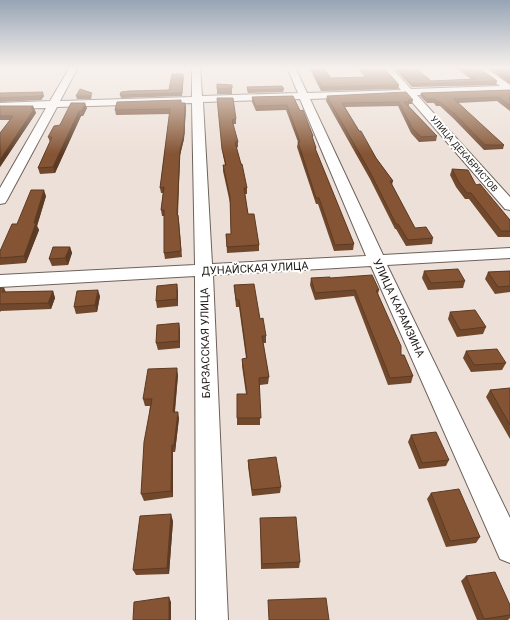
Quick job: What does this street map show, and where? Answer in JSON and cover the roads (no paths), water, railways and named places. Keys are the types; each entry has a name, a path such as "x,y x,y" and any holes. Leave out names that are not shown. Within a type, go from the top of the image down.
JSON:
{"street":[{"path":"0,200 58,96"},
{"name":"БАРЗАССКАЯ УЛИЦА","path":"198,96 204,270 212,620"},
{"path":"0,106 304,96"},
{"name":"УЛИЦА КАРАМЗИНА","path":"304,96 377,261 510,549"},
{"name":"УЛИЦА ДЕКАБРИСТОВ","path":"412,96 510,206"},
{"name":"ДУНАЙСКАЯ УЛИЦА","path":"0,281 510,253"}]}
